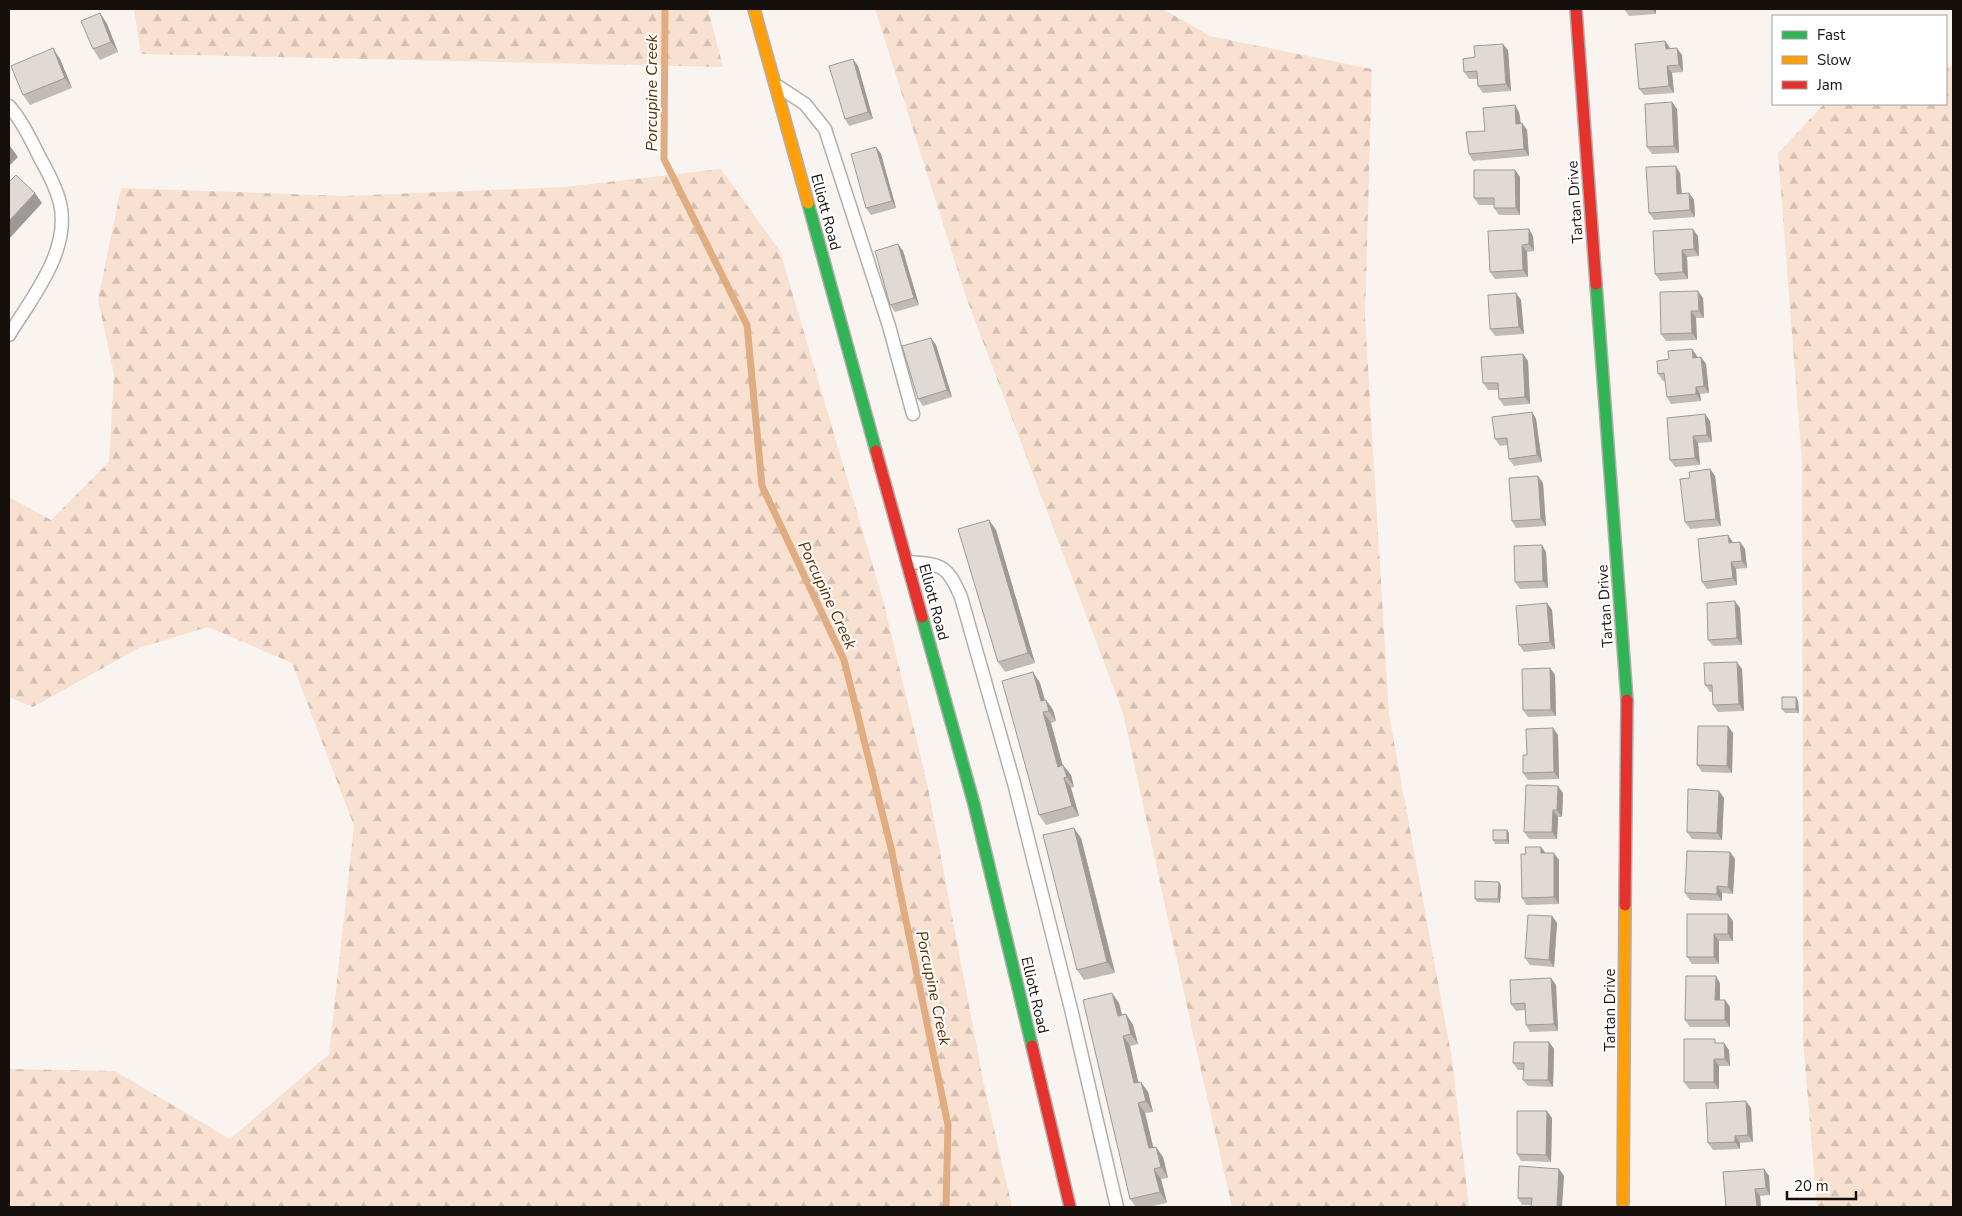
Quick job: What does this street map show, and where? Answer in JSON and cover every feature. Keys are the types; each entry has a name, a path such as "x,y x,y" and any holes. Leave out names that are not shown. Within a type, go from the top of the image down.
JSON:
{"street":[{"name":"Elliott Road","path":"754,9 974,804 1070,1207"},
{"name":"Tartan Drive","path":"1576,9 1627,704 1623,1203"}],"lane":[{"path":"775,84 805,104 825,129 889,326 912,414"},
{"path":"9,106 16,114 52,179 60,205 61,226 56,253 43,279 9,335"},
{"path":"908,562 931,564 942,568 952,577 961,598 1014,783 1117,1207"}],"green space":[{"path":"134,9 708,9 723,67 141,54"},
{"path":"875,9 1163,9 1210,36 1372,69 1365,317 1389,715 1452,1059 1469,1207 1232,1207 1123,713 965,294"},
{"path":"1953,66 1953,1207 1817,1207 1803,1041 1802,463 1778,153 1823,105 1947,105 1947,67"},
{"path":"721,169 780,251 883,600 927,783 983,1080 1012,1207 9,1207 9,1069 115,1071 230,1139 329,1054 354,826 292,663 208,627 139,648 33,707 9,697 9,497 51,520 109,462 114,374 98,300 121,188 344,196 564,187"}],"building":[{"path":"100,13 111,42 93,49 81,21"},
{"path":"1665,41 1666,49 1677,48 1679,65 1667,66 1669,86 1639,89 1635,44"},
{"path":"1503,44 1506,84 1478,86 1477,71 1464,72 1463,59 1475,57 1474,46"},
{"path":"53,48 65,78 23,95 11,66"},
{"path":"853,59 868,112 845,119 829,66"},
{"path":"1672,102 1674,146 1647,147 1645,104"},
{"path":"1515,105 1516,124 1522,123 1524,149 1469,154 1466,132 1485,131 1483,108"},
{"path":"876,147 892,201 866,208 851,154"},
{"path":"1676,166 1677,194 1689,193 1690,210 1649,213 1646,167"},
{"path":"1474,170 1515,170 1516,208 1494,208 1494,198 1474,198"},
{"path":"16,175 35,193 9,221 9,182"},
{"path":"1529,229 1529,244 1522,245 1523,270 1490,272 1488,231"},
{"path":"1693,229 1694,249 1682,250 1683,272 1655,274 1653,231"},
{"path":"898,244 914,298 890,305 875,251"},
{"path":"1698,291 1699,311 1691,311 1692,333 1661,334 1660,292"},
{"path":"1516,293 1519,327 1490,329 1488,295"},
{"path":"931,338 947,390 918,399 902,346"},
{"path":"1692,349 1693,358 1701,357 1704,386 1696,387 1696,394 1667,397 1664,373 1658,374 1657,361 1669,359 1668,351"},
{"path":"1523,354 1525,397 1499,399 1498,383 1483,383 1481,357"},
{"path":"1532,412 1537,455 1509,459 1507,438 1495,439 1492,417"},
{"path":"1705,414 1707,435 1693,436 1695,458 1670,460 1667,418"},
{"path":"1710,469 1716,519 1685,522 1680,479 1690,478 1689,472"},
{"path":"1538,476 1541,519 1512,521 1509,478"},
{"path":"989,520 1028,653 998,662 958,529"},
{"path":"1728,535 1729,543 1740,542 1742,561 1731,562 1733,578 1702,582 1698,539"},
{"path":"1542,545 1543,581 1515,582 1514,546"},
{"path":"1735,601 1737,638 1708,640 1707,603"},
{"path":"1547,603 1550,642 1519,645 1516,606"},
{"path":"1737,662 1739,704 1713,705 1712,685 1705,685 1704,663"},
{"path":"1550,668 1551,710 1523,710 1522,669"},
{"path":"1033,672 1041,701 1046,700 1049,711 1043,712 1058,767 1063,765 1067,777 1064,778 1072,806 1039,815 1002,681"},
{"path":"1782,697 1796,697 1796,709 1782,709"},
{"path":"1698,726 1728,726 1727,766 1697,765"},
{"path":"1553,728 1554,772 1523,773 1523,755 1527,755 1526,729"},
{"path":"1526,785 1558,786 1557,810 1553,810 1552,832 1524,832"},
{"path":"1688,789 1719,791 1717,833 1687,832"},
{"path":"1074,828 1107,962 1077,970 1043,835"},
{"path":"1493,830 1507,830 1507,840 1493,840"},
{"path":"1525,847 1541,847 1541,853 1554,853 1554,897 1522,898 1521,854 1526,854"},
{"path":"1687,851 1730,852 1728,887 1717,886 1717,894 1685,893"},
{"path":"1475,881 1499,882 1498,899 1475,899"},
{"path":"1687,914 1728,914 1728,934 1714,934 1714,957 1687,957"},
{"path":"1528,915 1552,916 1549,960 1525,958"},
{"path":"1686,976 1716,976 1715,1000 1725,1000 1725,1020 1685,1020"},
{"path":"1551,978 1554,1024 1526,1025 1525,1003 1511,1004 1510,980"},
{"path":"1112,993 1118,1016 1126,1014 1131,1034 1123,1036 1134,1083 1141,1082 1146,1101 1138,1103 1149,1148 1156,1147 1161,1167 1154,1169 1160,1192 1130,1199 1083,1000"},
{"path":"1684,1039 1715,1039 1715,1043 1724,1043 1725,1059 1714,1059 1714,1082 1684,1082"},
{"path":"1514,1042 1549,1042 1548,1080 1523,1080 1524,1063 1513,1063"},
{"path":"1746,1101 1748,1135 1735,1136 1735,1142 1708,1143 1706,1103"},
{"path":"1517,1111 1547,1111 1546,1155 1517,1154"},
{"path":"1519,1166 1559,1169 1557,1207 1531,1207 1532,1198 1518,1198"},
{"path":"1764,1169 1766,1188 1755,1189 1757,1207 1726,1207 1723,1172"}],"waterway":[{"name":"Porcupine Creek","path":"665,9 664,159 747,325 762,486 844,660 891,848 948,1125 946,1207"}],"traffic: fast":[{"path":"808,203 876,451"},
{"path":"1596,284 1627,700"},
{"path":"922,617 974,804 1032,1046"}],"traffic: slow":[{"path":"754,9 808,203"},
{"path":"1623,1203 1625,905"}],"traffic: jam":[{"path":"1576,9 1596,284"},
{"path":"876,451 922,617"},
{"path":"1625,905 1627,700"},
{"path":"1032,1046 1070,1207"}]}
